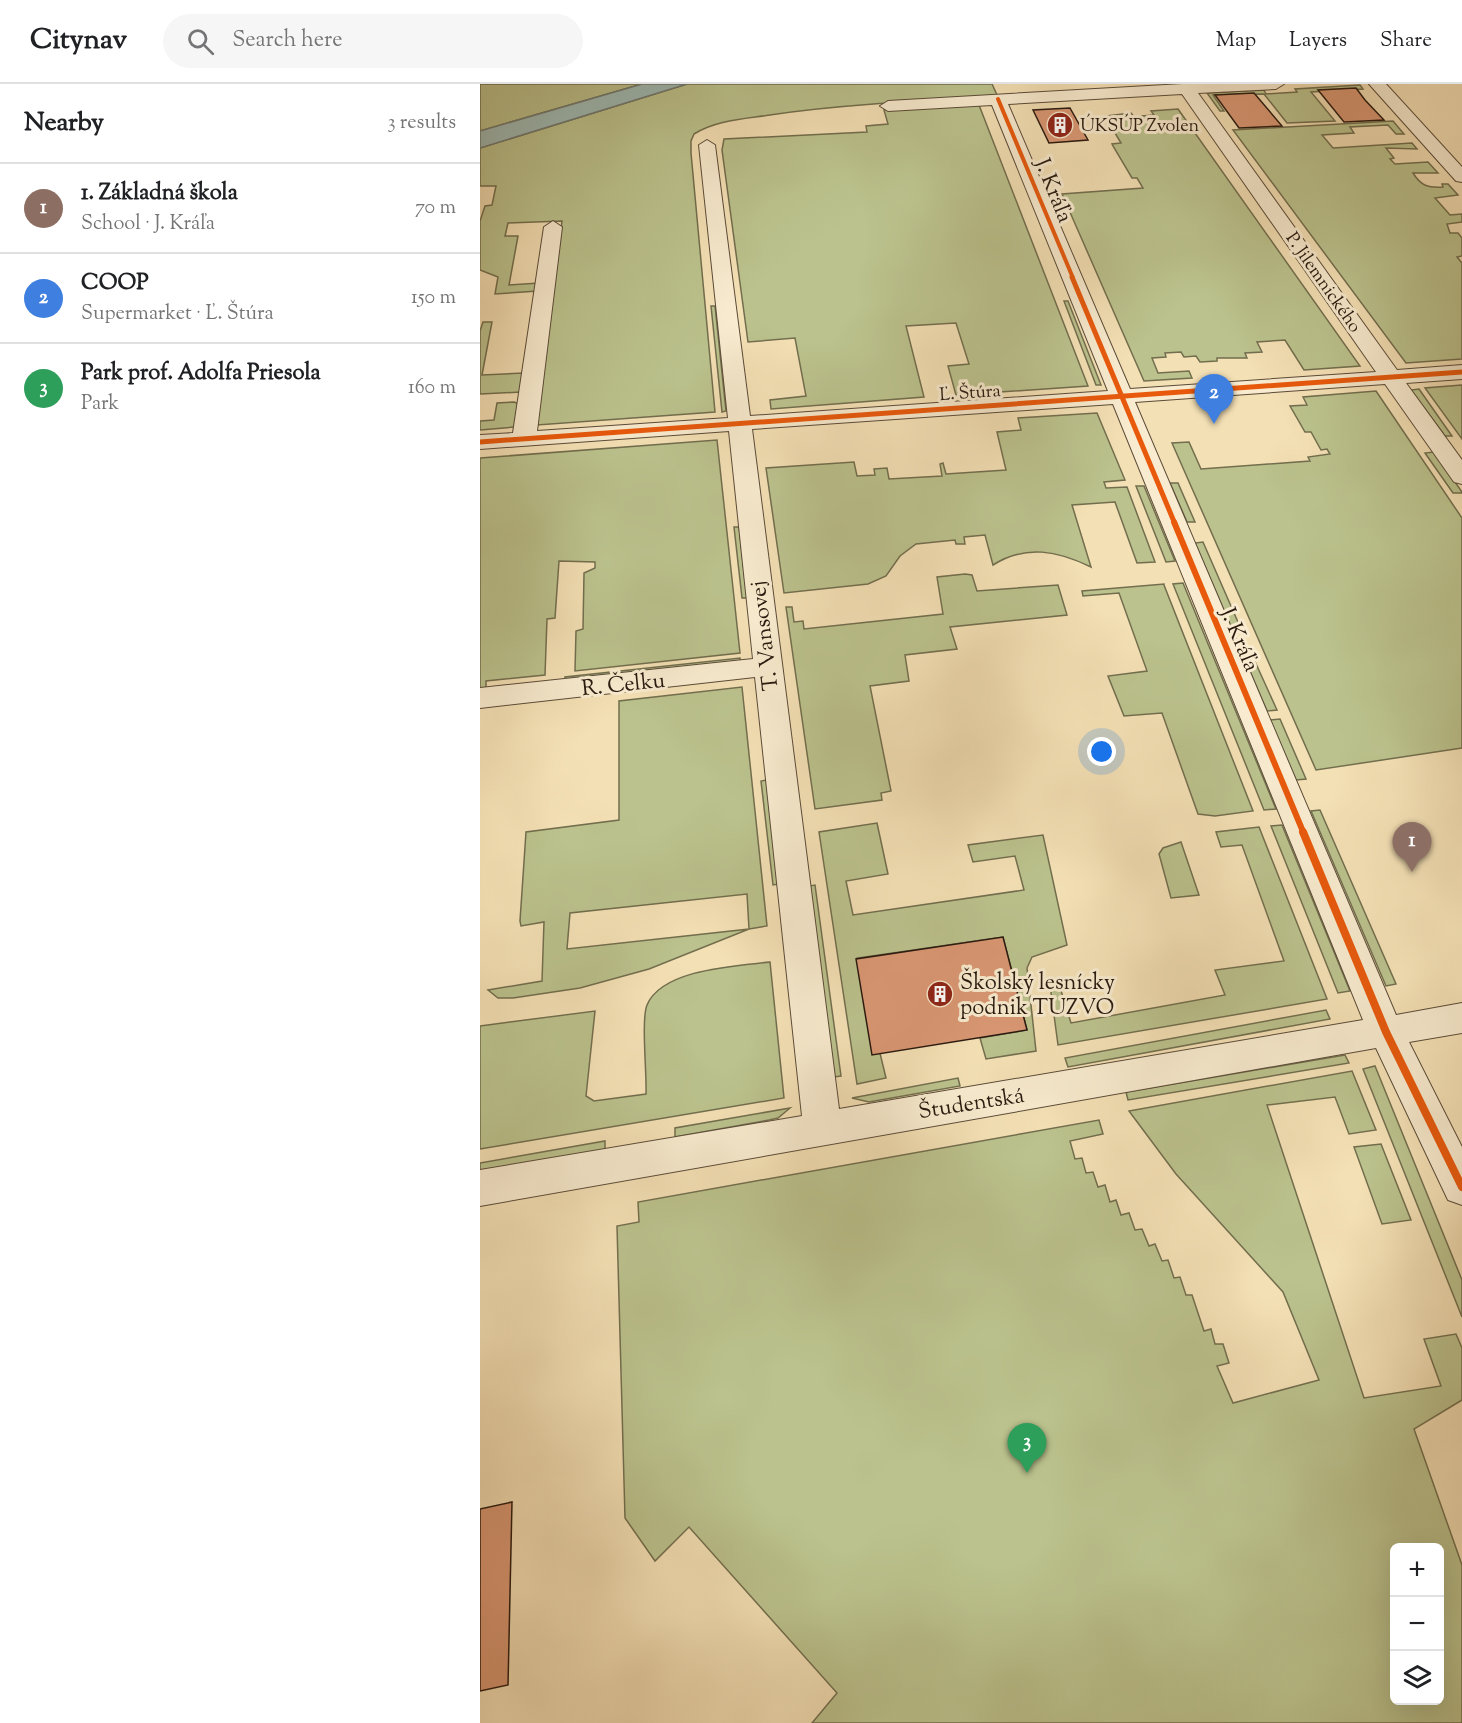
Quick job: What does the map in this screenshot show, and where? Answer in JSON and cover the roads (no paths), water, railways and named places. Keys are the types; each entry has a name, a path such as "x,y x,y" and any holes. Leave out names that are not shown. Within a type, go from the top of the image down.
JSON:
{"street":[{"path":"888,106 1276,84"},
{"path":"1377,84 1462,177"},
{"name":"P. Jilemnického","path":"1186,88 1462,477"},
{"name":"J. Kráľa","path":"998,99 1386,1032 1462,1187"},
{"name":"T. Vansovej","path":"707,145 822,1127"},
{"path":"524,439 553,227"},
{"name":"Ľ. Štúra","path":"480,442 1462,372"},
{"name":"R. Čelku","path":"480,698 767,667"},
{"name":"Študentská","path":"480,1188 1462,1018"}],"water":[{"path":"642,84 687,84 480,148 480,131"}],"place":[{"name":"ÚKSÚP Zvolen","path":"1060,125"},
{"name":"COOP","path":"1214,424"},
{"name":"1. Základná škola","path":"1412,872"},
{"name":"Školský lesnícky podnik TUZVO","path":"940,994"},
{"name":"Park prof. Adolfa Priesola","path":"1027,1473"}]}
